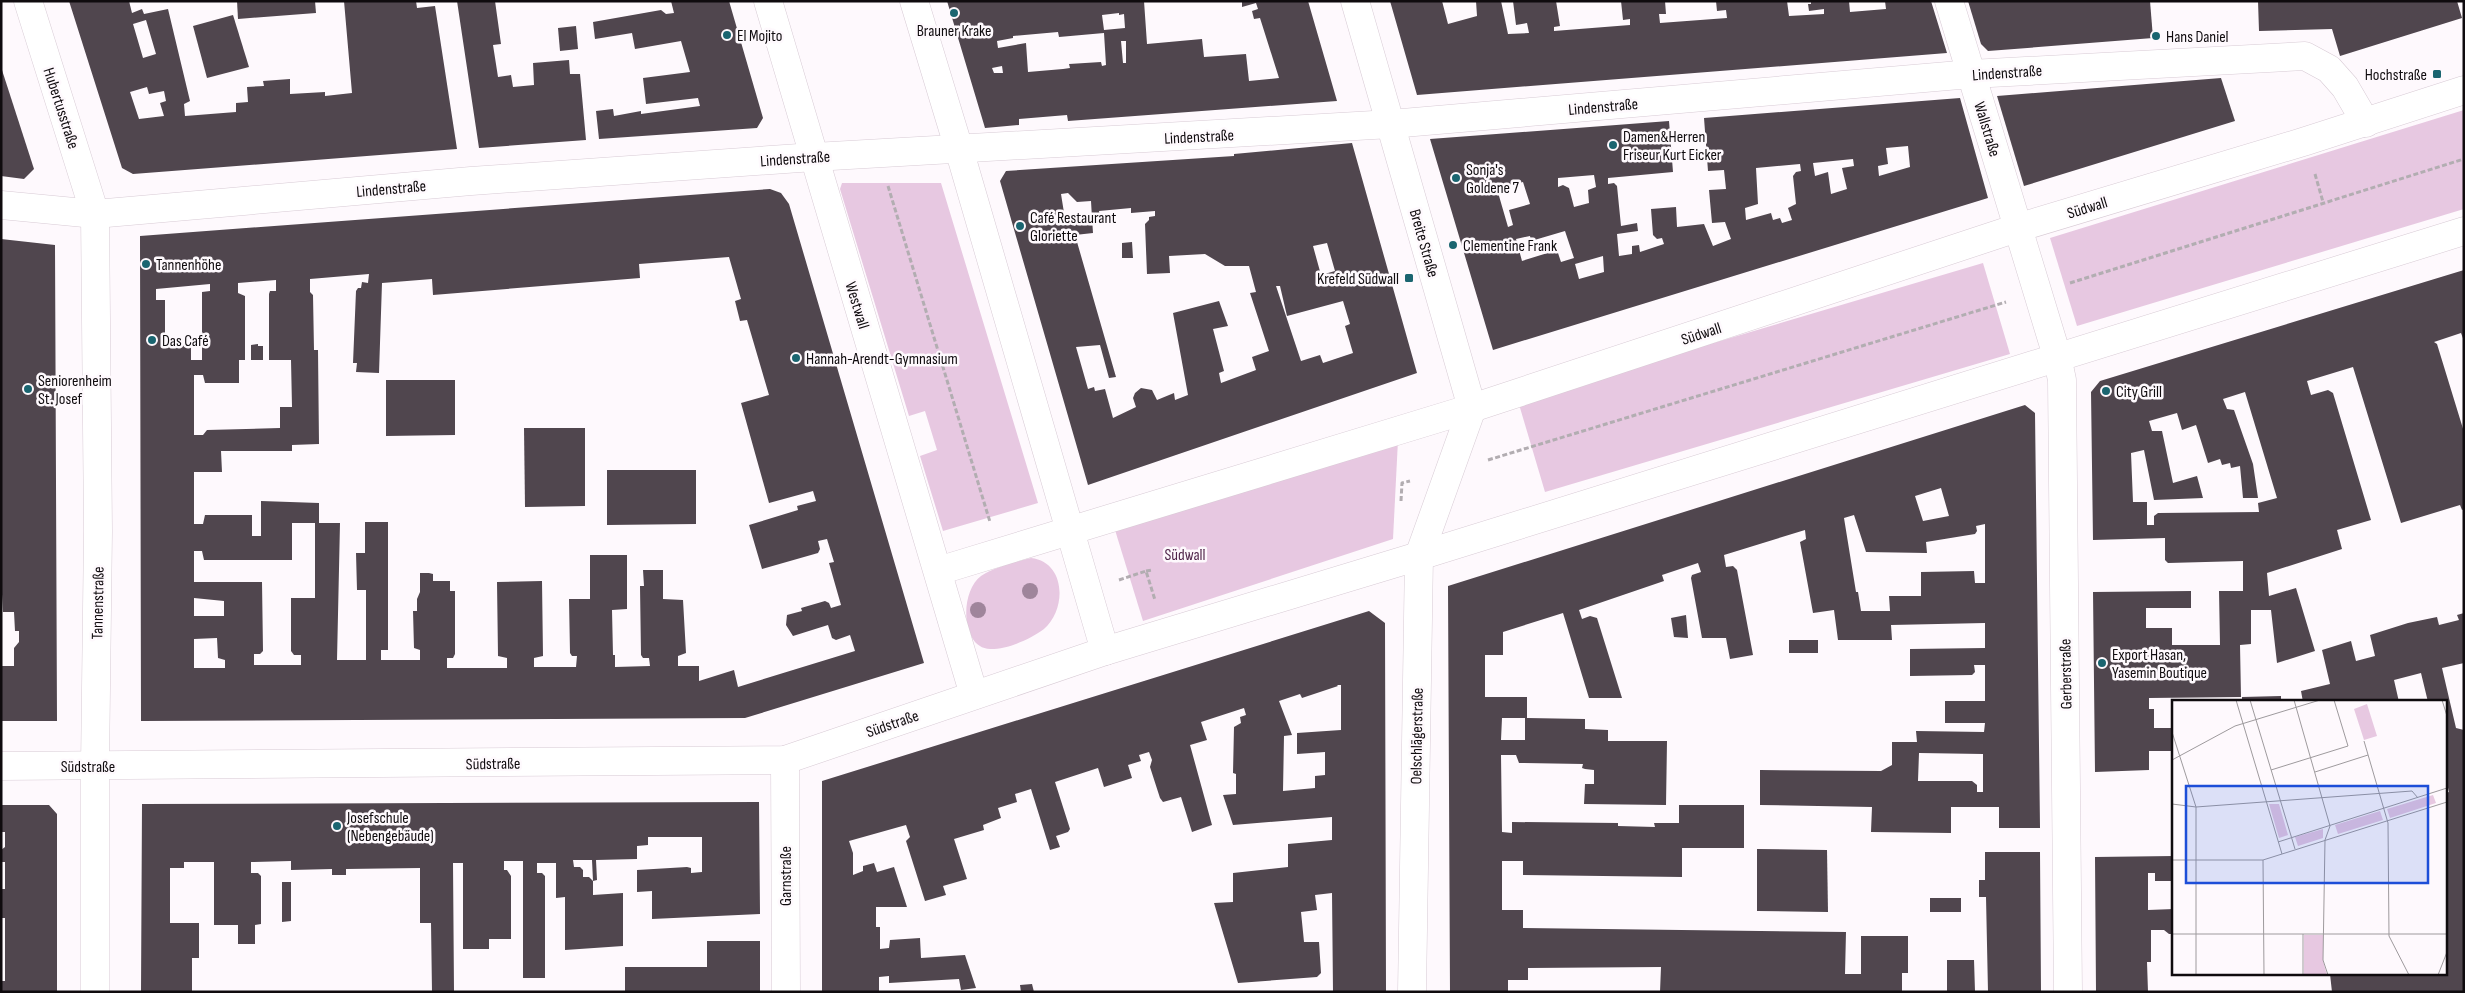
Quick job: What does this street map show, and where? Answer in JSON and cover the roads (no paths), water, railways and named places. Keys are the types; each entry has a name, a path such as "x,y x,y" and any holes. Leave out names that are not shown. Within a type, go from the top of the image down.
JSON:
{"street":[{"name":"Hubertusstraße","path":"28,1 95,214"},
{"name":"Westwall","path":"768,1 974,695"},
{"path":"914,1 960,150 1105,652"},
{"name":"Breite Straße","path":"1355,1 1472,408"},
{"name":"Wallstraße","path":"1949,1 2037,293"},
{"name":"Lindenstraße","path":"1,205 95,214 471,181 814,157 1391,124 1971,74 2304,56 2329,69 2345,87 2366,123"},
{"name":"Südwall","path":"938,572 1472,408 2017,228 2366,123 2464,90"},
{"name":"Tannenstraße","path":"95,214 98,531 95,992"},
{"path":"974,695 1105,652 2464,231"},
{"name":"Gerberstraße","path":"2037,293 2057,356 2063,394 2068,992"},
{"name":"Oelschlägerstraße","path":"1412,992 1419,556 1472,408"},
{"name":"Südstraße","path":"1,766 785,760 974,695"},
{"name":"Garnstraße","path":"785,760 786,992"}],"place":[{"name":"Brauner Krake","path":"954,13"},
{"name":"El Mojito","path":"727,35"},
{"name":"Hans Daniel","path":"2156,36"},
{"name":"Hochstraße","path":"2437,74"},
{"name":"Damen&Herren Friseur Kurt Eicker","path":"1613,145"},
{"name":"Sonja's Goldene 7","path":"1456,178"},
{"name":"Café Restaurant Gloriette","path":"1020,226"},
{"name":"Clementine Frank","path":"1453,245"},
{"name":"Tannenhöhe","path":"146,264"},
{"name":"Krefeld Südwall","path":"1409,278"},
{"name":"Das Café","path":"152,340"},
{"name":"Hannah-Arendt-Gymnasium","path":"796,358"},
{"name":"Seniorenheim St. Josef","path":"28,389"},
{"name":"City Grill","path":"2106,391"},
{"name":"Export Hasan, Yasemin Boutique","path":"2102,663"},
{"name":"Josefschule (Nebengebäude)","path":"337,826"}]}
